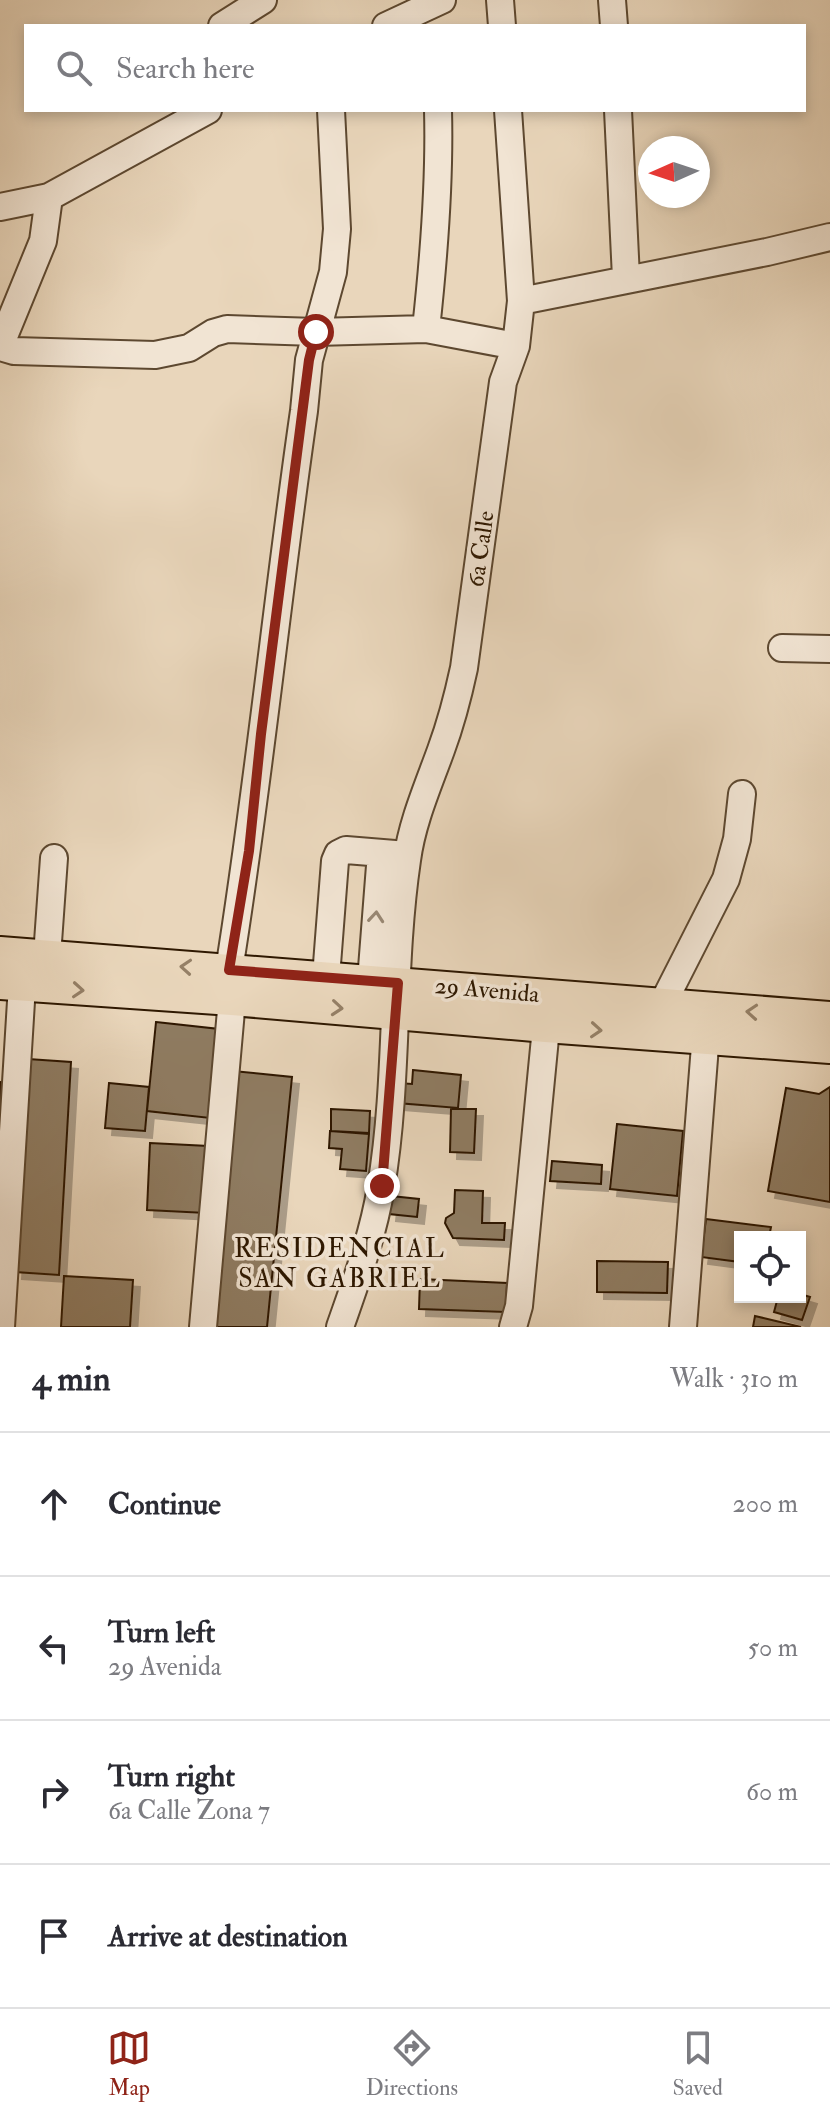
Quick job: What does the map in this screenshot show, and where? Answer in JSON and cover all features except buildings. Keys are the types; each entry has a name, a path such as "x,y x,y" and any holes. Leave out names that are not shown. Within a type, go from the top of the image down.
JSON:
{"main road":[{"name":"29 Avenida","path":"0,953 47,956 231,984 326,977 389,992"},
{"name":"29 Avenida","path":"11,984 231,984 389,992 548,1011 707,1023 830,1018"},
{"name":"29 Avenida","path":"548,1011 662,1005 707,1023 830,1047"}],"street":[{"path":"225,24 263,0"},
{"path":"500,0 502,24"},
{"path":"612,0 614,24"},
{"path":"392,24 433,11"},
{"path":"0,207 49,197 204,112"},
{"path":"203,1327 231,984 249,851 262,719 309,360 333,272 337,229 331,112"},
{"path":"426,329 439,176 438,112"},
{"name":"6a Calle","path":"340,1327 370,1243 382,1186 389,992 402,895 394,854 419,811 456,706 464,668 503,382 516,346 521,301 508,112"},
{"path":"618,112 626,278"},
{"path":"49,197 43,241 0,346 14,351 155,355 189,348 213,333 227,329 316,332 426,329 516,346"},
{"path":"521,301 830,237"},
{"path":"782,648 830,649"},
{"path":"662,1005 733,861 742,794"},
{"path":"326,977 336,857 346,850 394,854"},
{"path":"47,956 54,858"},
{"path":"1,1327 11,984"},
{"path":"513,1327 519,1306 548,1011"},
{"path":"683,1327 707,1023"}],"district":[{"name":"RESIDENCIAL SAN GABRIEL","path":"340,1264"}],"route":[{"path":"316,332 309,360 285,540 249,851 229,970 398,983 382,1186"}]}
